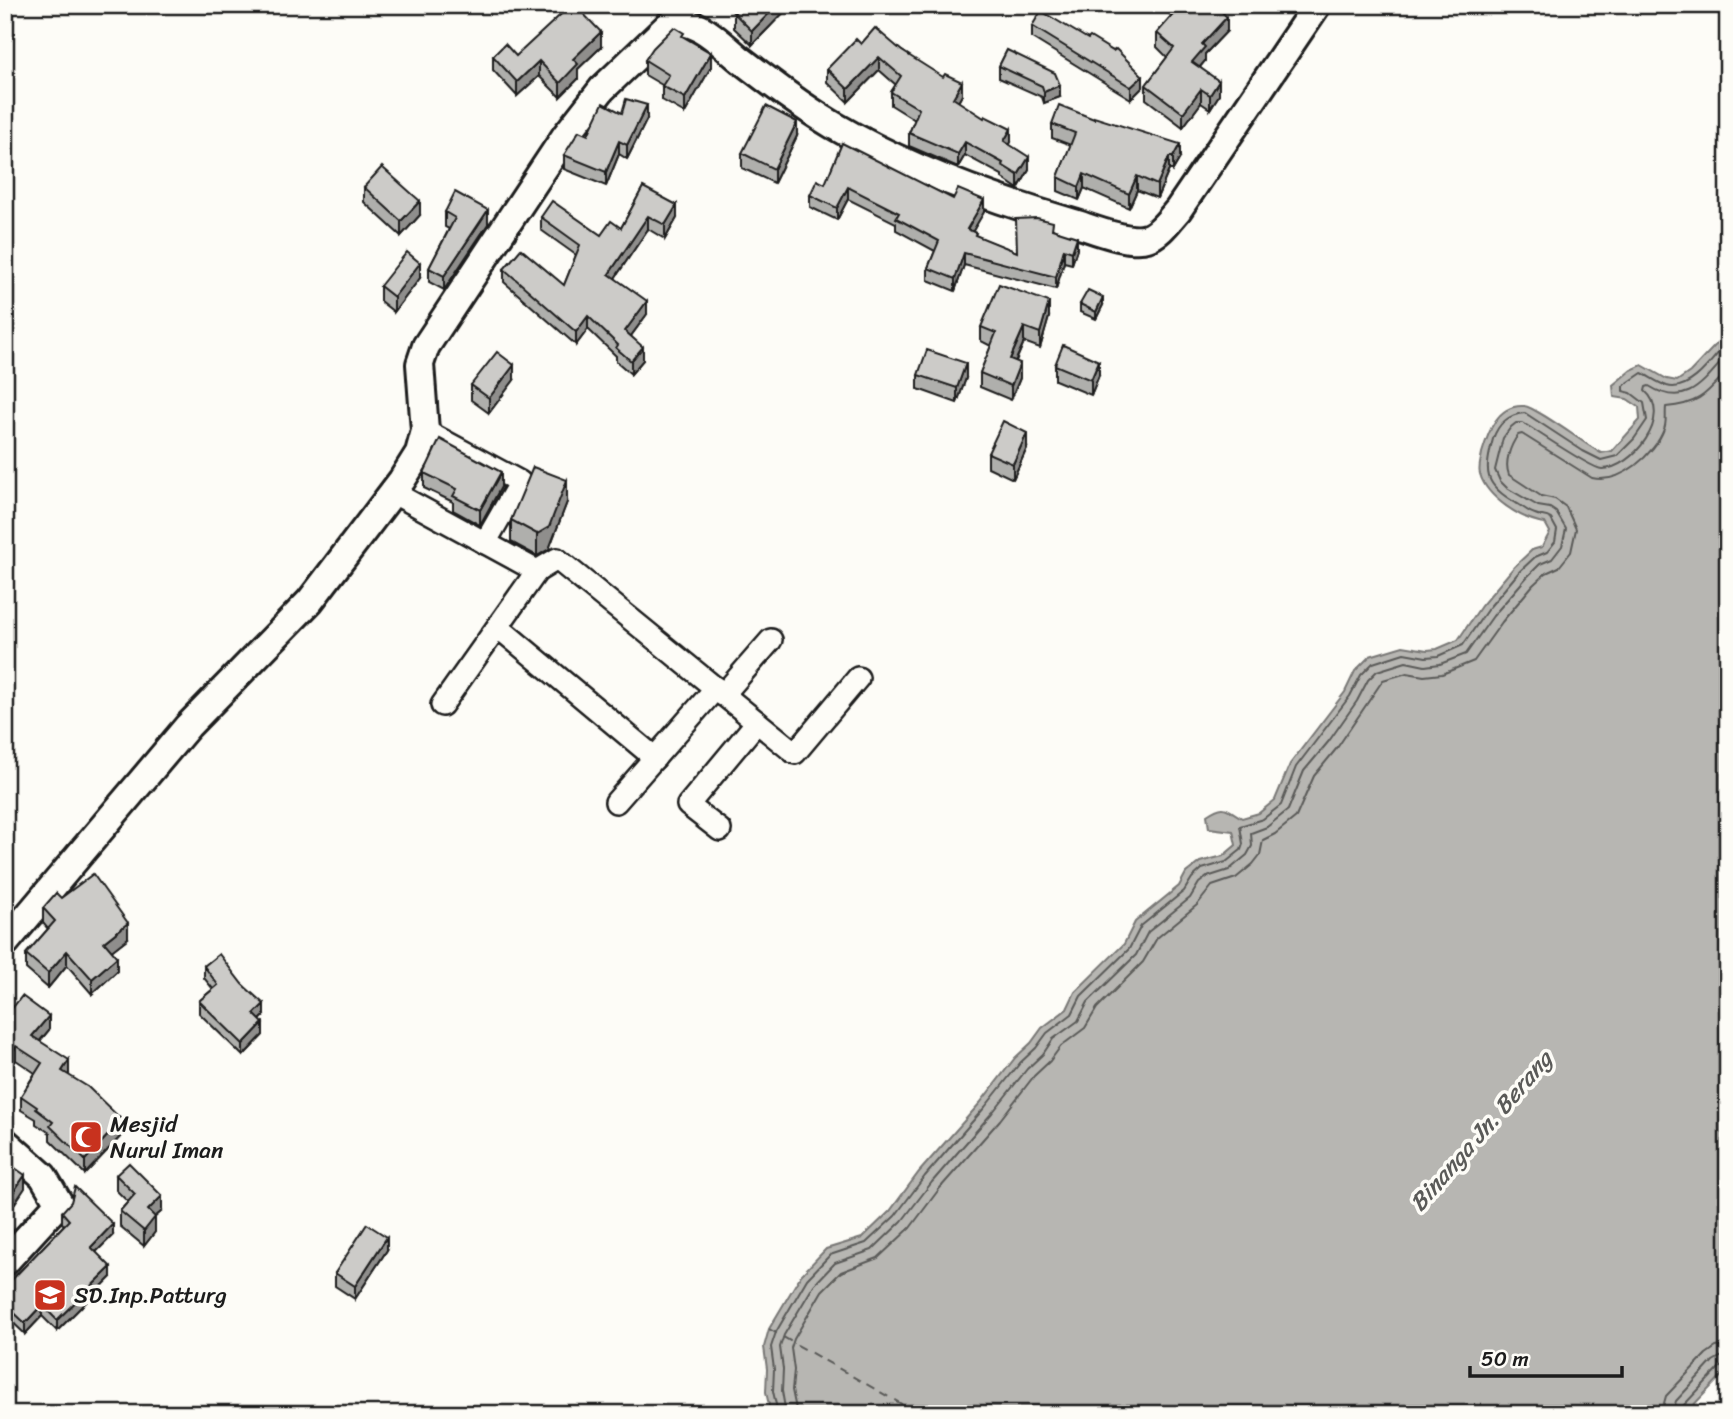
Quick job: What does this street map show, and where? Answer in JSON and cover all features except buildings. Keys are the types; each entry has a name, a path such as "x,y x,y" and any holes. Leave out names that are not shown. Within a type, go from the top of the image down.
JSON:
{"street":[{"path":"5,943 188,726 310,601 393,492 419,453 425,431 420,364 426,346 566,135 602,89 669,25 678,13 801,104 901,160 994,198 1138,240 1149,238 1160,230 1178,210 1317,5"},
{"path":"425,431 520,482 485,543"},
{"path":"393,492 537,571"},
{"path":"442,705 537,571 557,559 796,753 858,678"},
{"path":"498,627 655,758"},
{"path":"616,802 655,758 771,640"},
{"path":"720,830 688,806 757,722"},
{"path":"5,1142 43,1176 59,1203 5,1262"}],"water":[{"name":"Binanga Jn. Berang","path":"1728,332 1728,1369 1685,1414 771,1414 766,1392 764,1347 769,1329 801,1275 826,1249 862,1238 890,1211 919,1172 980,1103 1015,1058 1042,1028 1067,1009 1075,992 1124,944 1135,922 1179,886 1186,873 1200,862 1223,856 1236,845 1233,831 1209,828 1207,815 1222,808 1242,818 1259,813 1275,800 1290,764 1345,692 1355,671 1370,656 1403,646 1437,649 1458,640 1481,606 1514,567 1532,550 1542,547 1550,532 1545,523 1516,513 1506,506 1490,491 1480,474 1484,445 1500,415 1515,407 1524,406 1550,419 1601,453 1612,451 1640,420 1639,407 1627,399 1614,397 1613,385 1631,370 1642,365 1667,379 1677,381 1690,372"}],"ferry route":[{"path":"769,1329 919,1414"}],"place":[{"name":"Mesjid Nurul Iman","path":"86,1137"},
{"name":"SD.Inp.Patturg","path":"50,1295"}]}
